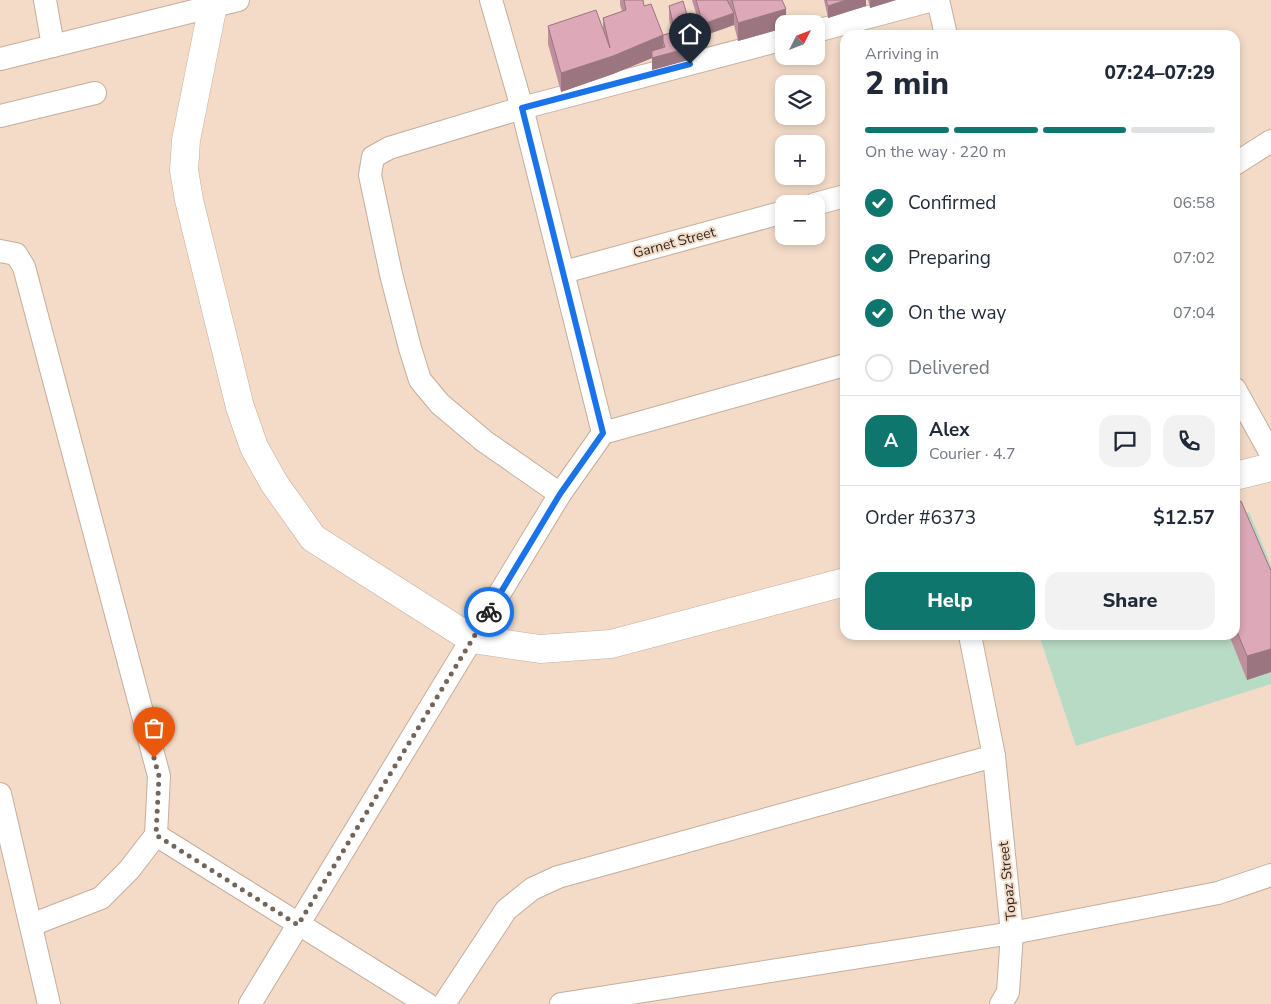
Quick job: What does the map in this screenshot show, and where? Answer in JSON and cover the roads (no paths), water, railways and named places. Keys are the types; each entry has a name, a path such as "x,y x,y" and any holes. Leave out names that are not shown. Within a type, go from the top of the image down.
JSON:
{"street":[{"path":"45,0 53,46"},
{"path":"491,0 522,108 603,433"},
{"path":"825,28 933,0"},
{"path":"938,0 945,30"},
{"path":"0,59 222,3 186,140 184,170 189,200 240,407 254,447 274,483 313,538 472,639 540,649 611,644 840,583"},
{"path":"560,494 484,441 440,404 420,380 400,311 370,175 373,157 389,148 522,108 775,41"},
{"path":"0,116 95,93"},
{"path":"1240,161 1271,142"},
{"path":"825,201 840,197"},
{"name":"Garnet Street","path":"564,272 775,214"},
{"path":"0,251 16,254 24,268 159,776 156,835 129,870 101,898 31,925"},
{"path":"250,1004 560,494 603,433 840,366"},
{"path":"1240,398 1271,454"},
{"path":"1240,475 1271,467"},
{"name":"Topaz Street","path":"971,640 994,756 1012,933 1008,992 1000,1004"},
{"path":"444,1004 506,910 532,889 558,877 994,756"},
{"path":"0,794 48,1004"},
{"path":"156,835 427,1004"},
{"path":"561,1004 1012,933 1218,893 1271,875"}]}
